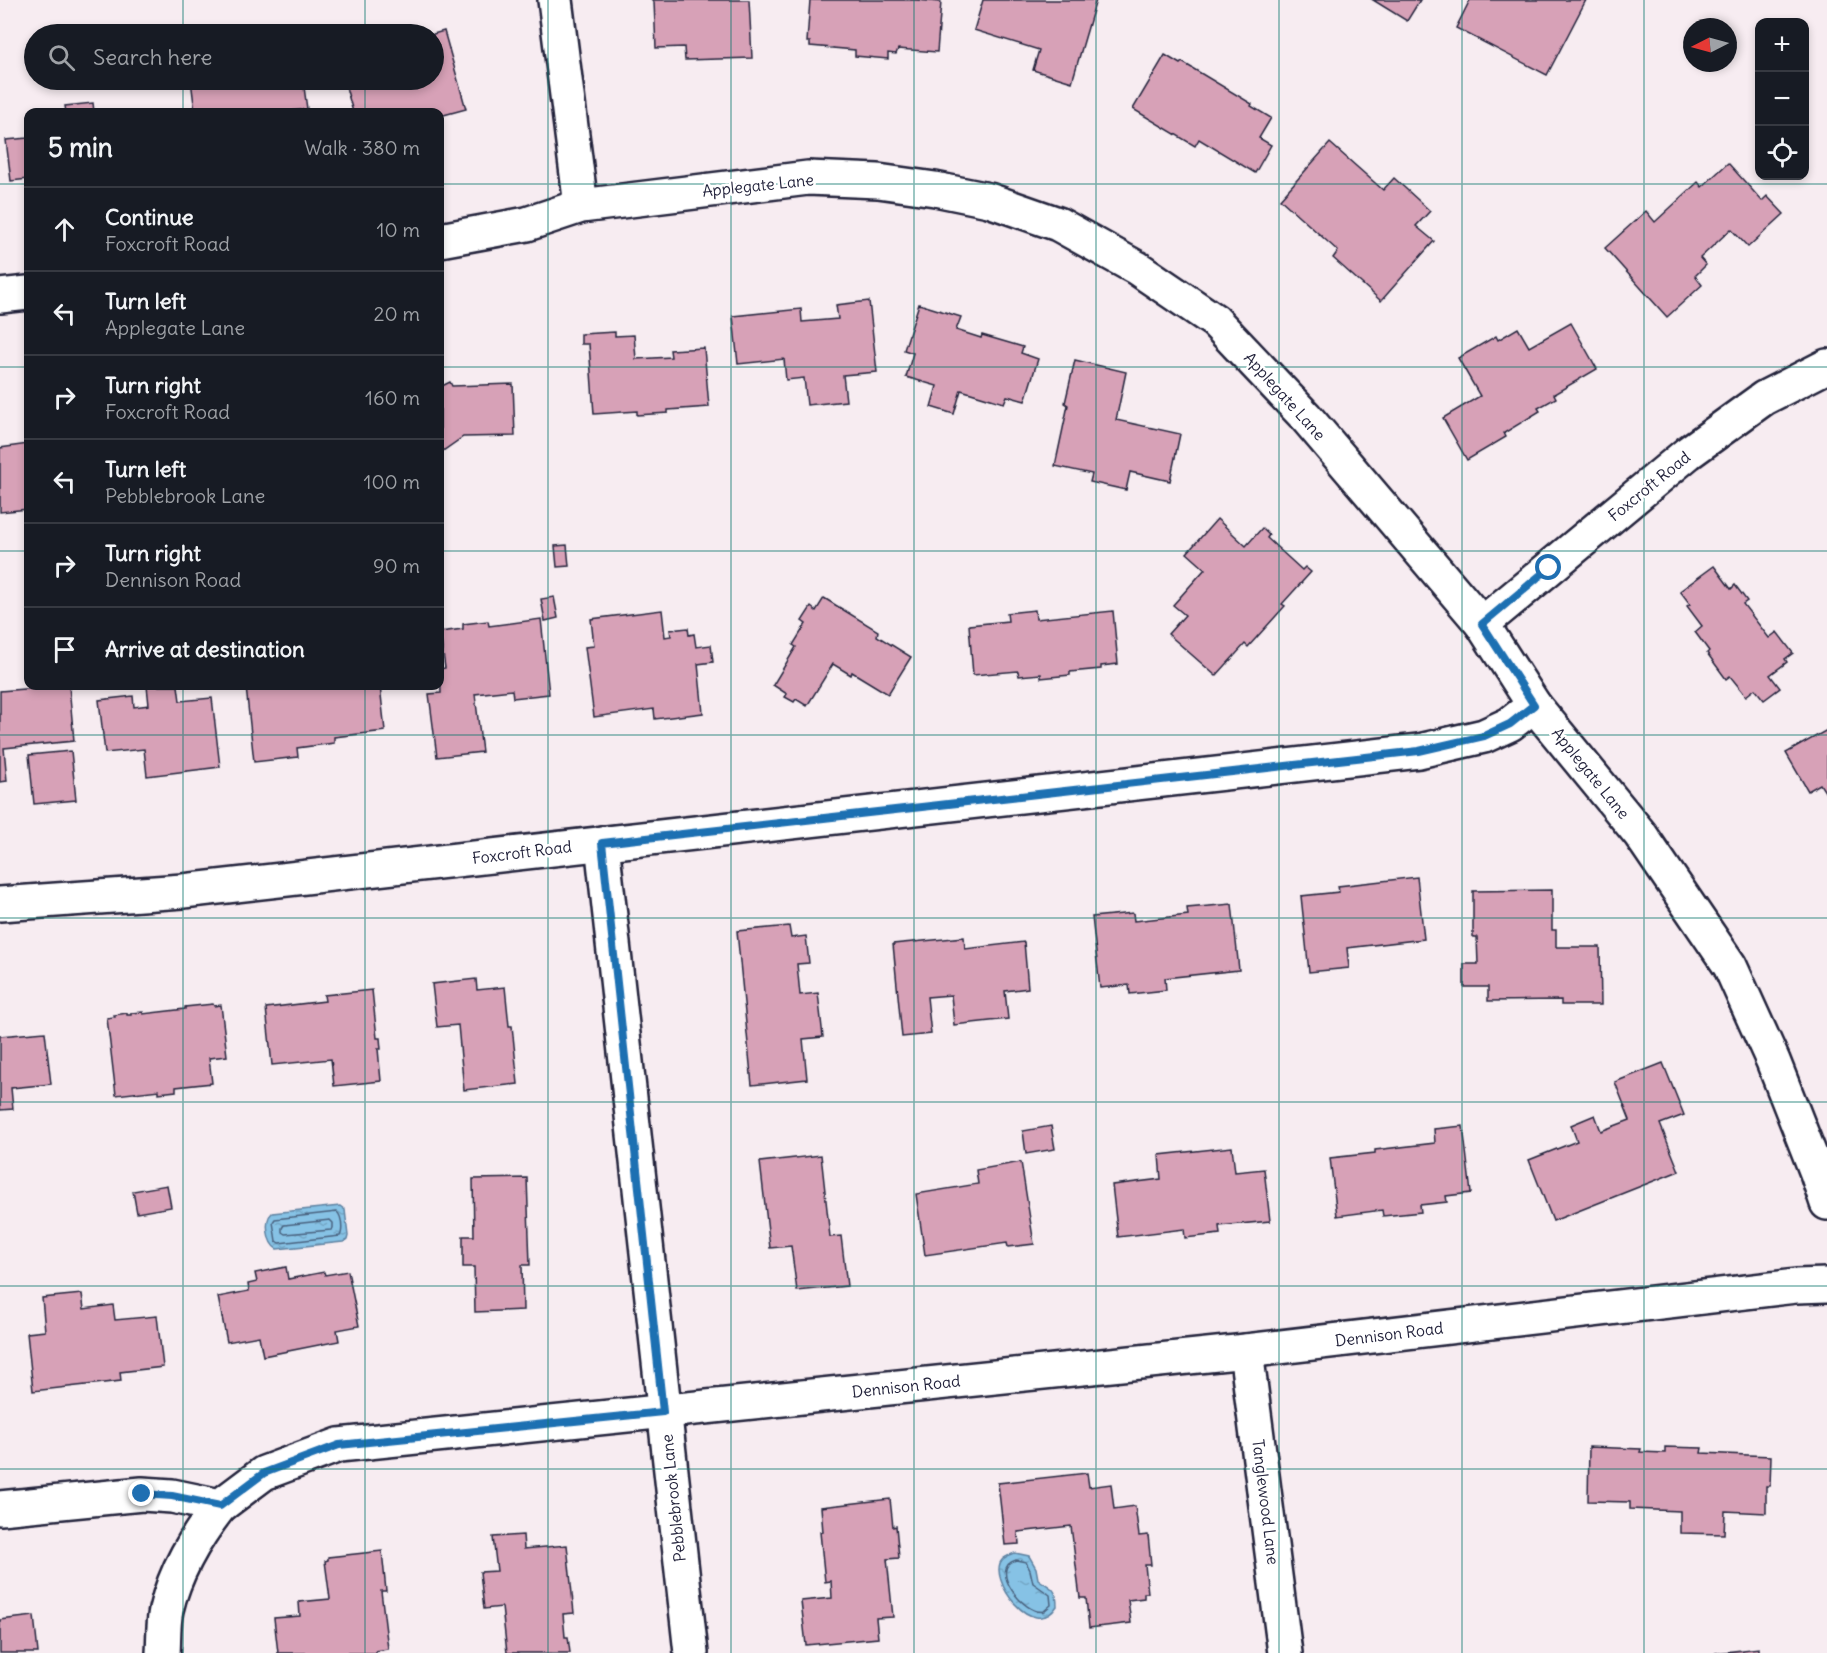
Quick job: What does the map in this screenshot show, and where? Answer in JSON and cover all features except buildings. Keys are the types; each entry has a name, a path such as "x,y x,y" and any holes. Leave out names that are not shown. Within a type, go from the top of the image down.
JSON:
{"street":[{"path":"555,0 580,206"},
{"name":"Applegate Lane","path":"444,239 527,224 580,206 808,178 878,181 989,200 1058,224 1137,268 1215,321 1305,416 1482,624 1534,705 1640,834 1730,966 1773,1061 1818,1173 1827,1203"},
{"path":"0,297 24,294"},
{"name":"Foxcroft Road","path":"1482,624 1688,453 1764,398 1827,366"},
{"name":"Foxcroft Road","path":"0,904 183,891 1419,751 1484,736 1510,724 1534,705"},
{"name":"Pebblebrook Lane","path":"602,843 691,1653"},
{"name":"Dennison Road","path":"163,1653 166,1612 178,1571 198,1533 220,1506 264,1473 339,1445 1246,1351 1796,1286 1827,1285"},
{"name":"Tanglewood Lane","path":"1246,1351 1285,1653"},
{"path":"0,1509 142,1494 172,1496 220,1506"}],"water":[{"path":"340,1206 345,1210 347,1240 277,1249 271,1242 267,1226 272,1213"},
{"path":"1015,1553 1029,1556 1036,1568 1038,1579 1054,1592 1057,1606 1047,1615 1036,1617 1025,1612 1006,1592 999,1569 1003,1559"}],"route":[{"path":"142,1494 172,1496 220,1506 264,1473 339,1445 663,1412 602,843 1419,751 1484,736 1510,724 1534,705 1482,624 1549,568"}]}
